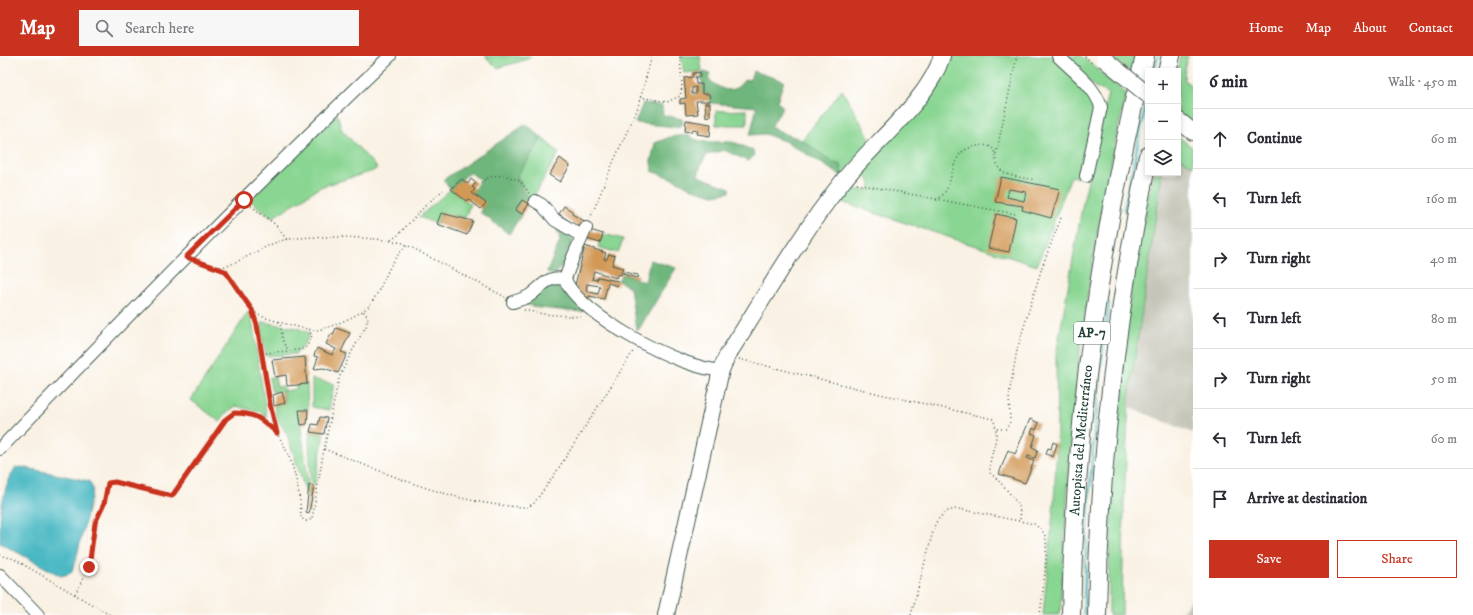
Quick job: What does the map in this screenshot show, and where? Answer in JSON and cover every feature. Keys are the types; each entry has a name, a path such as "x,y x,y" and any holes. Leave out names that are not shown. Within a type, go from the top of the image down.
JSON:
{"highway":[{"name":"Autopista del Mediterráneo","path":"1071,615 1080,439 1097,302 1119,171 1145,56"},
{"path":"1168,68 1171,56"},
{"name":"Autopista del Mediterráneo","path":"1097,615 1103,484 1109,411 1122,305 1145,173"},
{"path":"1103,484 1103,615"}],"main road":[{"path":"666,615 724,363 809,228 843,181 923,93 939,67 942,56"},
{"path":"1102,58 1145,93"}],"street":[{"path":"0,449 186,257 390,56"},
{"path":"1058,56 1090,87 1099,99 1101,107 1086,176"},
{"path":"535,201 542,205 555,220 584,232 565,279 572,294 639,341 669,356 694,366 710,370 724,363"},
{"path":"513,302 527,297 543,282 551,278 565,279"},
{"path":"0,576 18,592 38,615"}],"path":[{"path":"584,232 614,158 637,110 652,56"},
{"path":"640,97 667,102 680,96 682,87 680,56"},
{"path":"996,156 1017,56"},
{"path":"936,200 945,194 952,167 962,152 971,147 982,145 991,146 995,150 996,163 999,169 1005,173 1036,180"},
{"path":"481,183 486,177 495,175 509,178 522,183 535,201"},
{"path":"843,181 1015,214"},
{"path":"391,240 398,235 426,205 443,190"},
{"path":"244,200 276,225 287,240"},
{"path":"997,429 1006,429 1010,422 1009,395 1017,350 1042,267 1061,218"},
{"path":"218,267 233,264 279,242 287,240 324,238 391,240 408,245 480,283 513,302 520,308 530,312 584,317"},
{"path":"252,310 260,316 309,330 318,330 358,316 369,306 399,251 408,245"},
{"path":"186,257 218,267 225,271 252,310 257,325 270,404 277,433 287,451 295,473 301,504 301,518 306,521 312,518 324,449 339,378 366,326 368,317 363,311"},
{"path":"279,321 282,328 281,335 284,345 289,350"},
{"path":"262,354 299,350 307,346 312,336 309,330"},
{"path":"324,449 427,488 464,498 528,507 534,503 553,477 639,341"},
{"path":"724,363 966,415 983,416 993,419 997,429 997,440 989,464 990,473 998,479 1018,506 1021,512 1020,521"},
{"path":"75,594 89,567 95,523 104,504 108,483 115,482 172,496 226,419 234,413 246,413 259,417 277,433"},
{"path":"912,615 935,524 942,515 950,509 960,509 1034,524 1042,530 1045,537 1040,615"},
{"path":"0,554 14,559 110,615"}],"shaded area":[{"path":"1181,158 1193,166 1193,433 1129,407 1162,176 1181,176"},
{"path":"1193,598 1193,615 1180,615"}],"green space":[{"path":"485,56 531,56 525,60 497,68"},
{"path":"681,56 700,56 702,71 684,73"},
{"path":"948,56 1053,56 1078,81 1092,102 1095,110 1078,178 1071,176 1037,266 835,200 841,190 868,190 871,184 861,169"},
{"path":"1061,56 1081,56 1126,94 1101,214 1082,335 1071,440 1060,615 1043,615 1054,501 1057,444 1056,355 1083,202 1108,93 1095,87"},
{"path":"1111,56 1136,56 1132,73"},
{"path":"1180,56 1188,56 1185,66 1184,80 1193,87 1193,124 1181,114 1181,68 1178,68"},
{"path":"753,71 784,81 777,101 783,107 771,126 803,141 826,157 841,165 842,176 787,142 765,134 750,135 757,107 710,103 709,94 702,94 702,84 704,84 701,81 702,74 704,72 710,74 708,79 713,83 723,89 732,90 741,84 745,79 750,80"},
{"path":"842,90 871,140 842,176 841,165 834,163 801,141"},
{"path":"643,103 662,106 663,115 682,119 683,124 677,127 635,123"},
{"path":"747,110 747,125 716,125 716,111"},
{"path":"337,114 342,130 377,168 373,171 320,187 272,218 249,200"},
{"path":"526,124 541,137 538,145 517,176 522,190 530,202 529,204 522,200 515,210 522,214 509,234 480,212 485,203 472,193 480,180 470,172 451,189 443,180"},
{"path":"687,135 698,140 708,142 733,142 753,151 754,156 748,161 724,150 707,155 701,164 698,176 730,188 730,192 714,195 692,189 676,180 652,171 651,161 655,143 670,137"},
{"path":"541,137 559,153 530,202 517,176 538,145"},
{"path":"1181,138 1193,148 1193,166 1181,158"},
{"path":"1152,176 1162,176 1129,400 1124,502 1122,615 1109,615 1110,533 1117,409 1126,327 1139,244"},
{"path":"451,189 470,204 465,218 454,215 452,217 441,213 437,224 419,217"},
{"path":"556,229 574,240 564,263 553,275 547,272 560,241 559,234"},
{"path":"603,234 623,239 618,253 598,247"},
{"path":"650,260 676,268 639,329 636,330 630,287 618,281 623,274 645,282"},
{"path":"555,284 585,309 582,312 539,308 525,304 546,285"},
{"path":"248,312 252,320 267,419 260,412 236,406 225,414 220,422 191,400"},
{"path":"263,322 297,328 309,333 306,342 296,354 266,356 261,331"},
{"path":"275,377 277,387 283,386 284,391 296,389 296,385 307,384 308,410 299,411 309,489 308,499 287,434 277,419 274,406 285,403 283,391 272,392 269,378"},
{"path":"312,379 334,384 329,410 312,407"},
{"path":"310,432 324,434 315,484 311,483"}],"water":[{"path":"21,467 89,481 93,489 76,560 71,573 61,576 0,543 0,523 6,487 15,468"}],"building":[{"path":"700,72 700,77 695,77 696,84 702,84 702,94 709,94 710,101 696,101 698,114 686,115 685,103 680,104 680,99 686,98 684,78 693,77 693,73","holes":["696,87 696,94 692,94 692,88"]},
{"path":"705,103 710,103 710,116 706,117"},
{"path":"686,120 711,124 710,136 697,134 698,130 693,129 691,132 685,131"},
{"path":"560,158 570,166 560,182 549,175"},
{"path":"1001,177 1060,189 1051,218 1022,210 1023,206 995,202","holes":["1009,189 1026,192 1024,201 1007,197"]},
{"path":"462,179 468,184 471,179 476,183 472,187 475,189 472,193 486,203 481,209 468,199 466,201 451,189"},
{"path":"522,200 529,204 522,214 515,210"},
{"path":"564,206 573,212 572,214 586,222 581,229 559,214"},
{"path":"441,213 473,221 467,235 437,224"},
{"path":"996,214 1016,218 1009,252 988,248"},
{"path":"590,230 603,234 600,243 587,239"},
{"path":"585,246 606,253 604,259 606,260 609,254 615,256 612,265 623,268 621,275 618,274 616,278 594,271 592,279 597,280 598,277 618,281 617,286 608,283 604,299 589,296 588,303 578,296 579,290 574,289","holes":["587,284 600,286 598,294 586,291"]},
{"path":"624,272 638,275 637,278 623,274"},
{"path":"336,328 350,333 341,352 347,354 338,373 324,368 314,369 318,357 314,356 317,348 332,355 336,349 326,344"},
{"path":"305,357 307,384 287,386 286,375 275,377 272,360"},
{"path":"282,392 285,403 274,406 273,395"},
{"path":"299,410 308,410 307,424 301,425"},
{"path":"320,417 327,418 324,434 310,432 312,424 318,425"},
{"path":"1030,419 1039,423 1036,430 1033,428 1031,433 1036,435 1032,447 1038,450 1035,458 1028,456 1027,458 1034,461 1025,483 999,474 1008,450 1015,454"},
{"path":"1053,442 1057,444 1053,457 1046,454 1048,448 1051,449"},
{"path":"309,485 314,486 309,513 306,512"}],"waterway":[{"path":"1155,68 1158,56"},
{"path":"1124,210 1146,104"},
{"path":"1084,615 1092,459 1099,381 1109,303"}],"route":[{"path":"89,567 95,523 104,504 108,483 115,482 166,496 172,496 226,419 234,413 246,413 259,417 277,433 270,404 257,325 252,310 225,271 218,267 206,265 186,257 244,200"}]}
